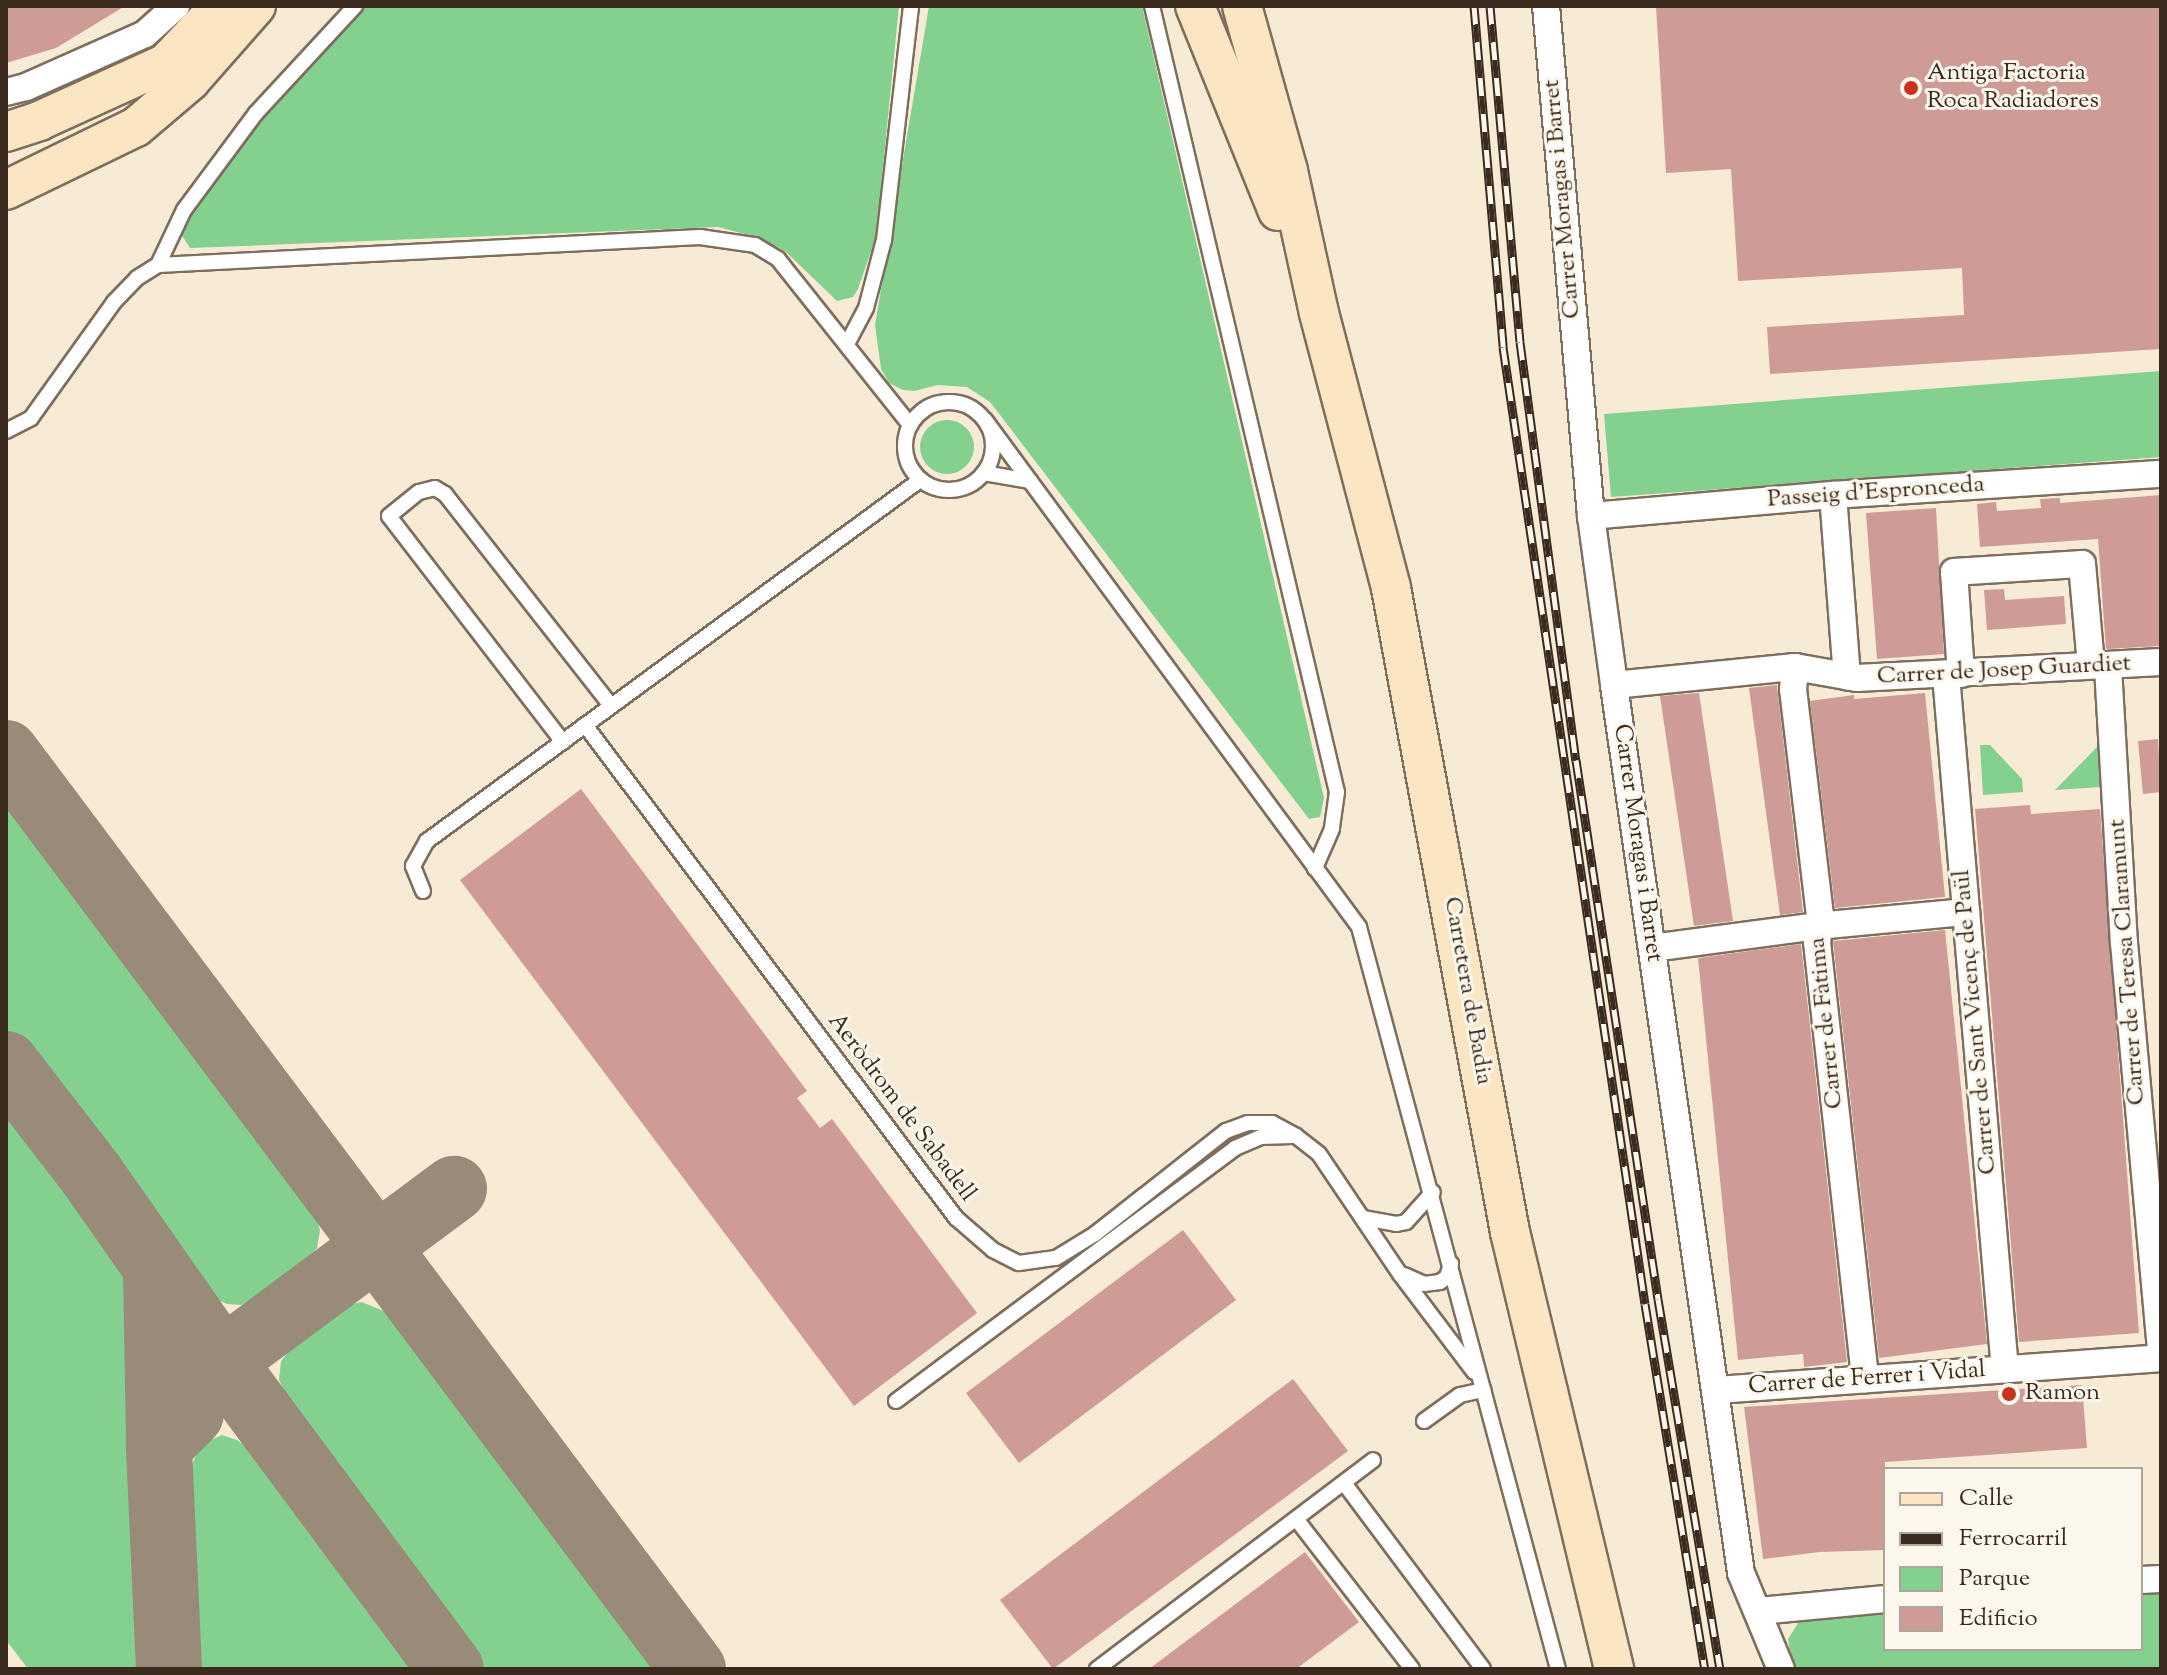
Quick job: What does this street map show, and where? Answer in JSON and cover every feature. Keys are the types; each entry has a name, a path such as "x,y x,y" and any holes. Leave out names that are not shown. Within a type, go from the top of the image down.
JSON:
{"street":[{"path":"6,92 26,87 145,34 176,6"},
{"path":"6,159 71,132 115,108 166,63 220,6"},
{"path":"223,45 243,6"},
{"path":"6,190 136,127 190,81 256,6"},
{"path":"1195,6 1319,313"},
{"path":"1214,6 1319,313"},
{"path":"1242,6 1288,171 1319,313"},
{"name":"Carrer Moragas i Barret","path":"1546,6 1591,516 1614,685 1741,1573 1781,1669"},
{"path":"6,132 39,121 166,63"},
{"name":"Carretera de Badia","path":"1319,313 1391,588 1510,1232 1614,1669"},
{"name":"Passeig d'Espronceda","path":"1591,516 1833,495 2161,474"},
{"name":"Carrer de Josep Guardiet","path":"1833,495 1847,676"},
{"name":"Carrer de Teresa Claramunt","path":"1954,674 1954,572 2082,564 2099,666 2161,1352"},
{"name":"Carrer de Josep Guardiet","path":"1614,685 1795,667 1847,676 1954,674 2161,662"},
{"name":"Carrer de Fàtima","path":"1795,667 1793,689 1820,915 1817,926 1865,1379"},
{"name":"Carrer de Sant Vicenç de Paül","path":"1954,674 1966,912 2005,1370"},
{"path":"1652,948 1817,926 1966,912"},
{"name":"Carrer de Ferrer i Vidal","path":"1716,1390 2161,1358"},
{"path":"1759,1611 1883,1599"}],"lane":[{"path":"158,265 184,210 256,113 355,6"},
{"path":"847,344 866,308 884,240 911,6"},
{"path":"1152,6 1337,792 1332,829 1315,868"},
{"path":"6,431 31,418 114,302 137,278 158,265 669,239 728,239 755,245 778,259 910,425"},
{"path":"985,420 994,447 984,473 974,483 946,491 920,480 910,469 905,454 910,425 932,405 947,402 962,404 985,420 1359,927 1433,1192 1558,1669"},
{"path":"984,473 1030,481"},
{"path":"423,891 413,866 427,841 920,480"},
{"path":"563,742 389,516 419,492 435,488 445,494 611,706"},
{"name":"Aeròdrom de Sabadell","path":"585,725 956,1218 993,1250 1019,1263 1056,1258 1095,1234 1226,1131 1248,1123 1272,1123 1296,1136"},
{"path":"896,1401 1235,1148 1261,1137 1296,1136 1319,1154 1400,1274 1481,1384"},
{"path":"1363,1218 1396,1224 1406,1222 1433,1192"},
{"path":"1400,1274 1424,1284 1440,1282 1447,1277 1451,1264"},
{"path":"1424,1421 1481,1384"},
{"path":"1097,1669 1373,1460"},
{"path":"1344,1483 1483,1669"},
{"path":"1297,1520 1412,1669"}],"green space":[{"path":"361,6 899,6 876,237 858,289 853,297 837,301 785,251 760,238 718,227 190,248 181,234 198,201 286,86"},
{"path":"929,6 1142,6 1324,798 1320,817 1309,819 990,402 967,387 938,385 914,391 903,390 889,383 881,369 875,325"},
{"path":"2161,371 2161,457 1611,497 1604,414"},
{"path":"947,420 966,428 974,447 966,466 947,474 928,466 920,447 928,428"},
{"path":"1980,745 1990,745 2022,779 2023,792 1983,795"},
{"path":"2098,746 2101,787 2055,790"},
{"path":"6,787 263,1129 309,1199 320,1230 317,1248 297,1274 268,1293 241,1305 227,1304 216,1299 164,1251 6,1039"},
{"path":"6,1108 109,1246 131,1285 138,1383 144,1669 28,1669 6,1640"},
{"path":"362,1302 393,1315 447,1373 669,1669 479,1669 312,1446 279,1380 281,1361 313,1323 343,1306"},
{"path":"222,1435 237,1440 255,1453 290,1487 428,1669 193,1669 186,1573 186,1506 192,1465 200,1445"},
{"path":"2161,1591 2161,1669 1793,1669 1788,1639 1800,1620 1883,1612 1883,1651 2143,1651 2143,1592"}],"building":[{"path":"6,6 125,6 56,48 6,63"},
{"name":"Antiga Factoria Roca Radiadores","path":"1656,6 2161,6 2161,349 1770,374 1767,327 1964,315 1962,268 1738,281 1731,169 1666,173"},
{"path":"2161,495 2161,646 2106,649 2098,539 1980,547 1977,504 1996,502 1997,511 2041,508 2040,499 2060,498 2060,503"},
{"path":"1936,508 1944,654 1877,659 1866,513"},
{"path":"2004,589 2005,600 2064,596 2066,624 1987,630 1984,590"},
{"path":"1777,685 1803,912 1780,915 1749,688"},
{"path":"1699,693 1733,921 1694,926 1660,696"},
{"path":"1925,693 1945,897 1835,908 1810,701 1854,695 1854,699"},
{"path":"2158,739 2161,792 2143,794 2138,741"},
{"path":"581,789 807,1091 797,1098 820,1128 832,1119 977,1313 854,1406 460,880"},
{"path":"2030,805 2031,814 2100,809 2139,1333 2019,1342 1975,809"},
{"path":"1945,930 1987,1344 1879,1358 1833,941"},
{"path":"1801,944 1847,1362 1804,1367 1803,1354 1738,1360 1698,958"},
{"path":"1183,1230 1236,1300 1019,1463 966,1393"},
{"path":"1293,1379 1348,1451 1053,1669 1000,1600"},
{"path":"2082,1385 2087,1448 1885,1462 1883,1550 1819,1552 1763,1559 1744,1407"},
{"path":"1305,1552 1359,1622 1296,1669 1149,1669"}],"taxiway":[{"path":"6,753 693,1669"},
{"path":"6,1064 91,1174 222,1361 451,1669"},
{"path":"156,1269 159,1446 188,1393 222,1361 454,1189"},
{"path":"169,1669 159,1446 191,1414"}],"railway":[{"path":"1474,6 1503,347 1645,1304 1705,1669"},
{"path":"1490,6 1520,342 1576,760 1658,1299 1720,1669"}],"place":[{"name":"Antiga Factoria Roca Radiadores","path":"1911,88"},
{"name":"Ramon","path":"2009,1394"}]}
